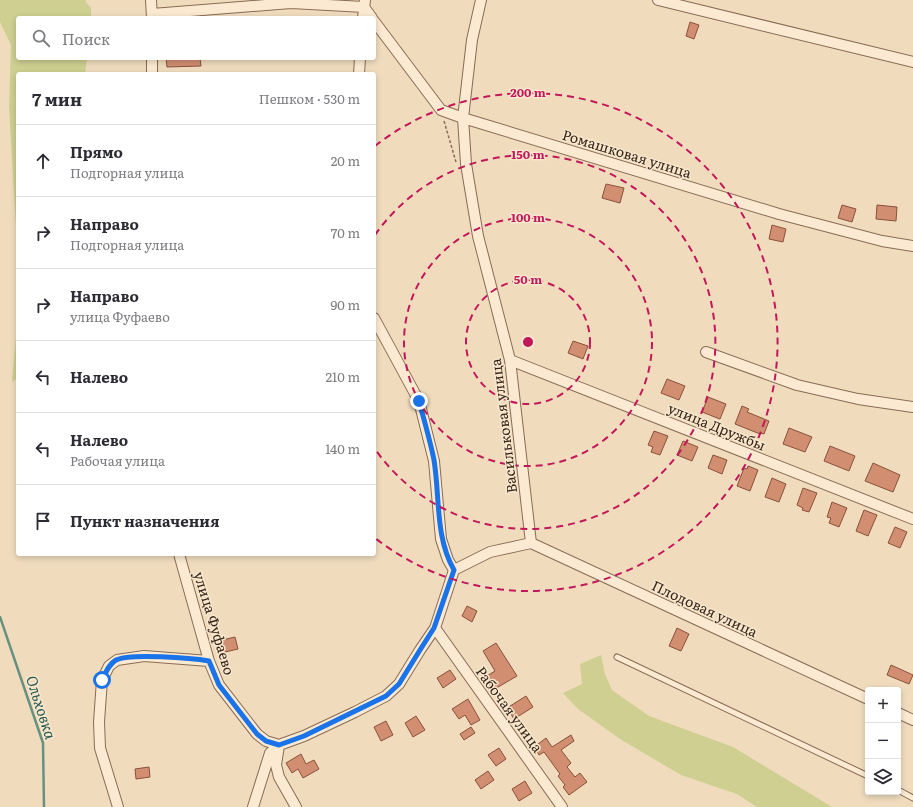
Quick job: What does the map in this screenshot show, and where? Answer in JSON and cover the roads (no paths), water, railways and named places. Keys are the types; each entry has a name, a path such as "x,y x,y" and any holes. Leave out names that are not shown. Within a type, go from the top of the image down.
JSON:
{"street":[{"path":"151,0 152,16 291,2 364,4"},
{"name":"Васильковая улица","path":"481,0 472,40 463,118 466,164 478,236 510,360 531,543"},
{"path":"658,0 913,62"},
{"path":"363,16 364,4"},
{"path":"364,4 371,16"},
{"name":"Ромашковая улица","path":"376,24 441,110 779,214 882,241 913,246"},
{"path":"152,60 152,72"},
{"path":"359,72 360,60"},
{"path":"376,322 419,401 434,461 441,539 448,560 454,570"},
{"path":"706,352 797,385 858,399 913,407"},
{"name":"улица Дружбы","path":"510,360 913,519"},
{"path":"253,807 270,753 279,745 304,736 386,696 399,684 434,628 454,570 490,552 531,543"},
{"name":"Плодовая улица","path":"531,543 865,698"},
{"name":"улица Фуфаево","path":"180,556 209,661 219,685 257,734 266,741 279,745"},
{"name":"Рабочая улица","path":"434,628 562,807"},
{"path":"118,807 100,748 98,722 102,680 109,666 117,660 144,656 209,661"},
{"path":"901,714 913,720"},
{"path":"279,745 276,765 279,778 296,807"}],"lane":[{"path":"617,657 865,775"},
{"path":"901,792 913,798"}],"waterway":[{"name":"Ольховка","path":"0,617 43,743 44,807"}]}
